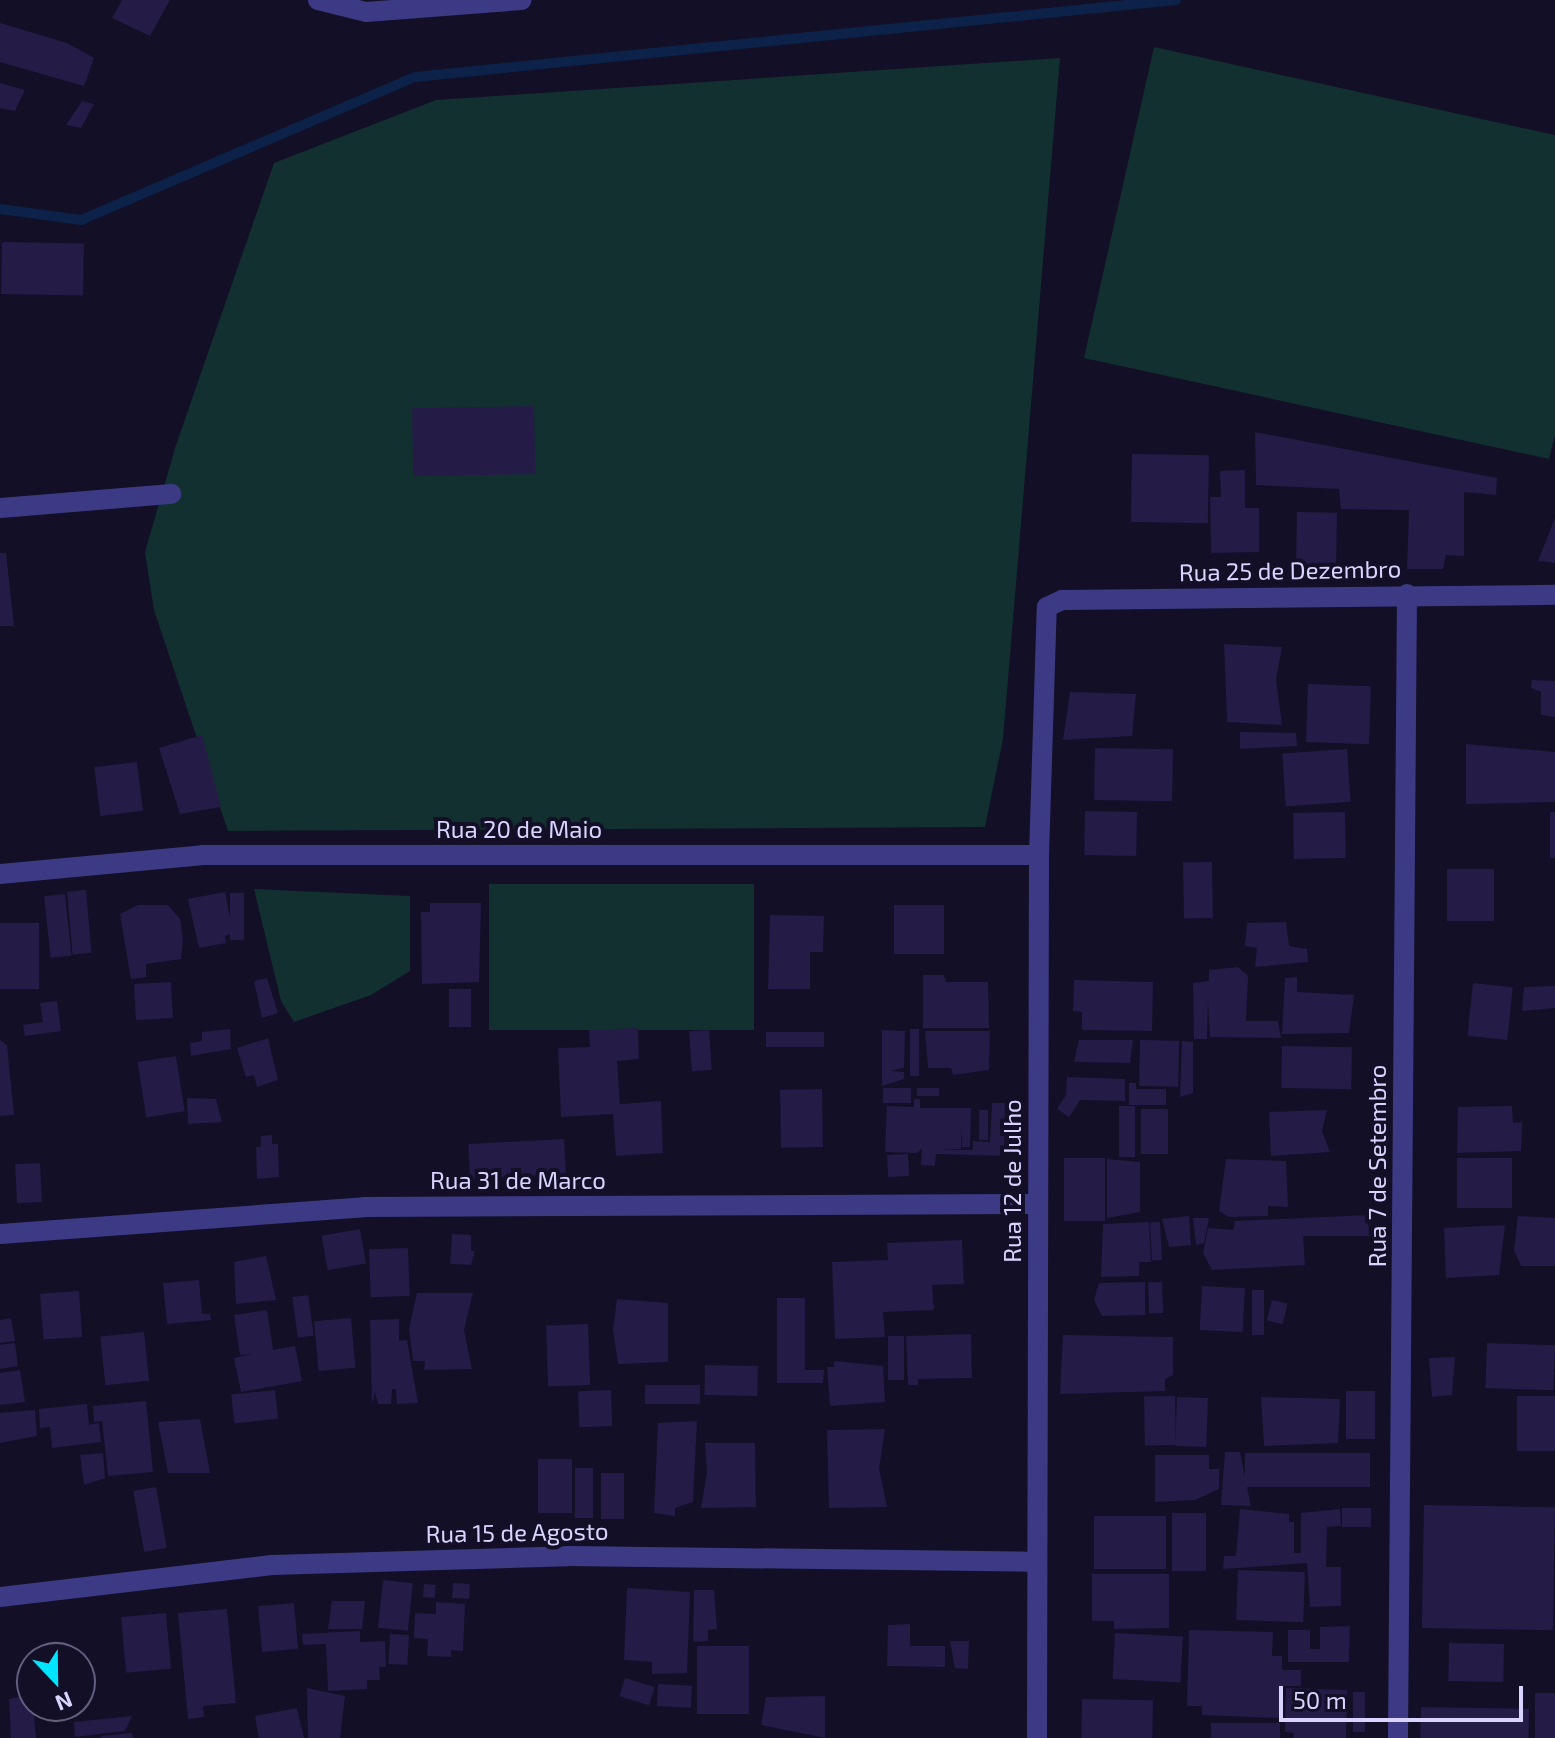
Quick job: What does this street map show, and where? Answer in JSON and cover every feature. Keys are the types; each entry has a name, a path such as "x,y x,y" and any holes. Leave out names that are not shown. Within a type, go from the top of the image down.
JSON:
{"street":[{"path":"318,0 366,12 522,0"},
{"path":"0,508 171,494"},
{"name":"Rua 25 de Dezembro","path":"1046,625 1052,600 1407,594 1555,595"},
{"name":"Rua 7 de Setembro","path":"1398,1738 1407,594"},
{"name":"Rua 12 de Julho","path":"1037,1738 1039,855 1046,625"},
{"name":"Rua 20 de Maio","path":"0,874 203,855 1039,855"},
{"name":"Rua 31 de Marco","path":"0,1234 364,1207 1038,1204"},
{"name":"Rua 15 de Agosto","path":"0,1597 272,1565 568,1556 1037,1562"}],"green space":[{"path":"1154,47 1555,135 1555,435 1549,459 1084,358"},
{"path":"1060,58 1003,739 985,827 228,831 154,610 145,552 176,445 274,163 436,100"},
{"path":"489,884 754,884 754,1030 489,1030"},
{"path":"254,889 410,896 410,971 371,995 294,1022 281,1001"}],"building":[{"path":"122,0 170,0 150,36 112,18"},
{"path":"0,23 67,43 94,58 84,86 0,62"},
{"path":"0,83 25,90 15,111 0,108"},
{"path":"82,101 94,104 81,128 66,125"},
{"path":"2,242 84,243 83,295 1,294"},
{"path":"534,406 535,474 413,476 412,408"},
{"path":"1255,432 1497,478 1496,495 1464,492 1464,556 1446,555 1443,569 1407,569 1409,510 1341,509 1339,489 1256,485"},
{"path":"1132,454 1209,455 1208,523 1131,522"},
{"path":"1245,470 1245,508 1259,508 1259,552 1211,553 1210,497 1221,497 1220,471"},
{"path":"1297,512 1337,513 1336,565 1296,564"},
{"path":"1555,518 1555,563 1538,561"},
{"path":"0,553 6,553 14,626 0,626"},
{"path":"1224,644 1282,647 1276,679 1282,725 1227,722"},
{"path":"1532,680 1555,681 1555,717 1541,715 1541,692 1531,688"},
{"path":"1308,684 1371,686 1369,744 1306,742"},
{"path":"1070,692 1136,694 1132,736 1063,740"},
{"path":"1240,732 1296,733 1297,746 1240,749"},
{"path":"202,735 221,807 180,814 159,748"},
{"path":"1466,744 1555,752 1555,802 1466,804"},
{"path":"1095,748 1173,749 1172,801 1094,800"},
{"path":"1347,749 1351,802 1286,806 1282,754"},
{"path":"137,762 143,811 100,816 94,767"},
{"path":"1085,811 1137,812 1136,856 1084,855"},
{"path":"1345,812 1346,858 1294,859 1293,813"},
{"path":"1550,812 1555,812 1555,858 1550,858"},
{"path":"1212,862 1213,918 1184,918 1183,863"},
{"path":"1447,869 1494,869 1494,921 1447,921"},
{"path":"86,890 91,953 73,954 67,892"},
{"path":"225,892 233,933 225,936 226,943 199,948 188,899"},
{"path":"230,893 244,893 244,940 230,940"},
{"path":"65,894 71,956 51,958 44,896"},
{"path":"430,903 481,903 479,982 422,984 421,912 430,912"},
{"path":"138,905 168,905 180,919 183,938 181,959 146,964 146,977 131,979 120,914"},
{"path":"894,905 944,905 944,954 894,954"},
{"path":"770,915 824,916 823,952 810,952 810,989 768,989"},
{"path":"1286,922 1289,946 1307,949 1308,962 1255,967 1257,948 1245,946 1247,923"},
{"path":"0,923 39,923 39,989 0,989"},
{"path":"1238,967 1248,976 1246,1021 1278,1021 1281,1038 1210,1037 1208,1001 1207,1039 1194,1039 1193,983 1209,981 1209,970"},
{"path":"923,975 944,975 946,982 988,982 989,1028 923,1028"},
{"path":"1297,977 1297,992 1354,995 1349,1033 1282,1034 1285,978"},
{"path":"267,978 278,1013 262,1018 254,981"},
{"path":"1074,980 1153,982 1152,1031 1082,1030 1082,1012 1073,1011"},
{"path":"171,982 173,1018 136,1020 134,984"},
{"path":"1473,983 1513,987 1507,1040 1467,1036"},
{"path":"1555,986 1555,1008 1522,1011 1524,987"},
{"path":"449,989 471,989 471,1027 449,1027"},
{"path":"57,1001 61,1031 25,1036 23,1025 43,1022 40,1003"},
{"path":"638,1028 639,1059 617,1061 620,1104 661,1101 663,1153 616,1156 613,1114 561,1117 558,1048 590,1047 589,1030"},
{"path":"230,1029 231,1049 191,1056 190,1043 202,1041 202,1032"},
{"path":"910,1029 919,1029 919,1076 910,1076"},
{"path":"709,1030 712,1070 692,1071 689,1031"},
{"path":"882,1030 905,1031 904,1068 890,1071 904,1072 904,1079 882,1086"},
{"path":"925,1031 990,1031 989,1070 953,1075 951,1068 928,1068"},
{"path":"766,1032 824,1032 824,1047 766,1047"},
{"path":"268,1038 278,1080 257,1087 254,1075 246,1077 237,1048"},
{"path":"0,1040 7,1045 14,1115 0,1116"},
{"path":"1079,1040 1133,1040 1130,1063 1074,1062"},
{"path":"1140,1040 1179,1041 1178,1087 1139,1086"},
{"path":"1182,1041 1193,1042 1193,1093 1180,1097"},
{"path":"1282,1046 1352,1047 1351,1089 1281,1088"},
{"path":"176,1056 185,1111 146,1117 137,1062"},
{"path":"1067,1077 1125,1079 1125,1101 1080,1100 1069,1117 1057,1109 1066,1095"},
{"path":"1129,1083 1136,1083 1136,1089 1166,1089 1166,1105 1129,1105"},
{"path":"883,1088 911,1088 911,1103 883,1103"},
{"path":"917,1088 939,1088 939,1096 917,1096"},
{"path":"822,1089 823,1147 781,1148 780,1090"},
{"path":"187,1098 216,1099 222,1122 188,1124"},
{"path":"914,1099 920,1099 920,1108 971,1108 970,1147 962,1147 961,1127 961,1149 940,1150 973,1150 973,1141 990,1142 992,1103 1005,1103 1004,1156 936,1154 935,1166 921,1165 922,1148 917,1153 885,1152 887,1106 914,1107"},
{"path":"1119,1106 1135,1106 1135,1157 1119,1157"},
{"path":"1512,1106 1513,1123 1522,1122 1521,1151 1457,1153 1458,1107"},
{"path":"1141,1109 1168,1109 1168,1154 1141,1154"},
{"path":"979,1110 988,1110 988,1140 979,1140"},
{"path":"1327,1110 1322,1131 1330,1152 1271,1156 1269,1112"},
{"path":"272,1135 272,1144 278,1144 279,1177 257,1179 256,1147 261,1147 261,1136"},
{"path":"564,1139 566,1174 470,1179 468,1144"},
{"path":"908,1154 909,1176 888,1177 887,1155"},
{"path":"1064,1158 1105,1158 1105,1221 1064,1221"},
{"path":"1457,1158 1512,1158 1512,1208 1457,1208"},
{"path":"1107,1159 1140,1162 1140,1212 1107,1218"},
{"path":"1226,1159 1286,1161 1288,1207 1268,1206 1268,1216 1229,1217 1219,1211"},
{"path":"40,1163 42,1202 17,1203 15,1164"},
{"path":"1368,1215 1369,1236 1303,1236 1305,1265 1212,1270 1203,1253 1208,1228 1233,1230 1235,1221"},
{"path":"1189,1216 1191,1245 1169,1247 1162,1219"},
{"path":"1518,1216 1555,1218 1555,1266 1521,1266 1514,1250"},
{"path":"1193,1218 1209,1218 1204,1243 1196,1245"},
{"path":"1149,1222 1151,1262 1139,1262 1139,1276 1101,1277 1103,1224"},
{"path":"1160,1222 1162,1260 1152,1260 1150,1223"},
{"path":"1505,1225 1499,1275 1446,1278 1444,1228"},
{"path":"360,1229 366,1263 328,1270 322,1236"},
{"path":"452,1234 471,1235 471,1251 475,1251 471,1265 450,1264"},
{"path":"962,1240 964,1284 932,1285 934,1310 883,1312 885,1337 835,1339 832,1262 888,1260 887,1243"},
{"path":"408,1248 410,1296 371,1297 369,1249"},
{"path":"266,1256 276,1300 236,1304 234,1262"},
{"path":"199,1280 202,1314 210,1314 211,1320 167,1324 163,1283"},
{"path":"1145,1282 1145,1315 1102,1316 1094,1300 1099,1283"},
{"path":"1148,1282 1162,1282 1163,1313 1149,1313"},
{"path":"1202,1286 1245,1288 1243,1332 1200,1330"},
{"path":"1252,1290 1264,1290 1264,1335 1252,1335"},
{"path":"79,1291 82,1337 43,1340 40,1294"},
{"path":"417,1293 473,1293 464,1330 472,1369 424,1370 425,1361 413,1361 409,1328"},
{"path":"308,1295 314,1336 298,1338 292,1297"},
{"path":"777,1298 805,1298 805,1370 824,1370 823,1383 777,1383"},
{"path":"617,1299 668,1303 668,1362 618,1364 613,1330"},
{"path":"1272,1300 1288,1304 1282,1324 1267,1320"},
{"path":"267,1310 273,1350 295,1346 302,1381 241,1392 234,1358 253,1354 240,1355 234,1315"},
{"path":"11,1318 15,1341 0,1343 0,1320"},
{"path":"351,1318 355,1368 318,1371 314,1321"},
{"path":"399,1319 399,1341 407,1340 418,1403 397,1404 396,1389 392,1389 391,1404 378,1404 375,1392 372,1405 370,1320"},
{"path":"588,1324 590,1385 548,1386 546,1325"},
{"path":"144,1332 149,1381 105,1385 100,1337"},
{"path":"971,1334 972,1378 918,1379 918,1385 908,1385 906,1336"},
{"path":"1063,1335 1173,1337 1173,1375 1165,1379 1165,1391 1060,1394"},
{"path":"888,1336 904,1336 904,1380 888,1380"},
{"path":"15,1343 18,1366 0,1369 0,1345"},
{"path":"1487,1343 1555,1345 1553,1390 1485,1388"},
{"path":"1455,1357 1452,1395 1432,1397 1429,1358"},
{"path":"834,1361 883,1366 885,1402 830,1406 827,1367 834,1367"},
{"path":"705,1365 758,1366 757,1396 704,1395"},
{"path":"20,1370 25,1402 0,1405 0,1373"},
{"path":"645,1385 700,1385 700,1404 645,1404"},
{"path":"275,1390 278,1419 234,1423 231,1395"},
{"path":"611,1390 612,1426 579,1427 578,1391"},
{"path":"1346,1391 1375,1391 1375,1439 1346,1439"},
{"path":"1175,1396 1176,1445 1145,1446 1144,1397"},
{"path":"1517,1396 1555,1396 1555,1451 1517,1451"},
{"path":"1177,1397 1208,1398 1206,1447 1175,1446"},
{"path":"1261,1397 1340,1399 1338,1443 1264,1446"},
{"path":"146,1401 153,1472 108,1476 102,1421 94,1422 93,1406"},
{"path":"87,1404 89,1425 99,1423 101,1442 52,1448 50,1427 40,1428 39,1409"},
{"path":"35,1410 37,1436 0,1443 0,1413"},
{"path":"200,1419 210,1473 168,1473 158,1422"},
{"path":"697,1421 693,1502 675,1508 675,1516 654,1513 658,1423"},
{"path":"885,1429 879,1469 887,1507 829,1508 827,1430"},
{"path":"705,1443 755,1443 756,1507 701,1508 707,1472"},
{"path":"1225,1452 1240,1452 1251,1506 1221,1505"},
{"path":"103,1453 105,1478 84,1485 80,1455"},
{"path":"1245,1453 1370,1453 1370,1487 1245,1487"},
{"path":"1155,1455 1209,1455 1209,1469 1219,1469 1219,1489 1195,1500 1155,1502"},
{"path":"538,1459 572,1459 572,1513 538,1513"},
{"path":"575,1468 593,1468 593,1518 575,1518"},
{"path":"601,1473 624,1473 624,1519 601,1519"},
{"path":"156,1487 167,1548 144,1552 133,1491"},
{"path":"1424,1505 1555,1507 1553,1630 1422,1628"},
{"path":"1342,1508 1371,1508 1371,1527 1342,1527"},
{"path":"1240,1509 1289,1514 1289,1522 1294,1522 1294,1553 1301,1553 1301,1513 1340,1509 1341,1526 1327,1527 1326,1567 1341,1567 1341,1606 1310,1607 1307,1563 1223,1569 1224,1556 1236,1556"},
{"path":"1172,1513 1206,1513 1206,1571 1172,1571"},
{"path":"1094,1516 1166,1516 1166,1569 1094,1569"},
{"path":"1238,1570 1305,1572 1303,1622 1236,1620"},
{"path":"1092,1574 1169,1574 1169,1628 1114,1629 1114,1621 1092,1621"},
{"path":"383,1580 413,1583 408,1631 378,1628"},
{"path":"453,1583 470,1584 469,1599 452,1598"},
{"path":"424,1584 436,1585 435,1598 423,1597"},
{"path":"627,1588 690,1592 687,1673 652,1674 652,1662 624,1660"},
{"path":"694,1590 714,1590 717,1629 708,1630 708,1641 693,1642"},
{"path":"332,1601 365,1601 362,1629 328,1629"},
{"path":"436,1602 465,1604 463,1651 451,1650 451,1657 427,1656 428,1639 414,1638 415,1613 436,1614"},
{"path":"294,1603 298,1649 262,1652 258,1606"},
{"path":"227,1609 236,1703 203,1706 204,1717 188,1719 178,1613"},
{"path":"166,1613 171,1669 126,1673 121,1617"},
{"path":"910,1624 910,1646 945,1646 945,1667 887,1666 888,1625"},
{"path":"1350,1626 1349,1662 1288,1662 1288,1630 1310,1630 1310,1649 1320,1649 1320,1627"},
{"path":"1189,1630 1273,1632 1272,1656 1282,1656 1282,1670 1301,1670 1301,1686 1281,1686 1280,1718 1202,1715 1202,1706 1187,1706"},
{"path":"360,1631 360,1642 385,1641 386,1667 379,1667 380,1680 367,1680 367,1689 328,1691 326,1644 303,1645 302,1634"},
{"path":"1115,1633 1183,1637 1180,1682 1113,1679"},
{"path":"390,1634 409,1635 407,1665 388,1664"},
{"path":"950,1641 969,1641 968,1669 955,1668"},
{"path":"1449,1643 1504,1644 1503,1682 1448,1681"},
{"path":"697,1646 749,1646 749,1714 697,1714"},
{"path":"625,1678 655,1687 649,1705 619,1696"},
{"path":"658,1684 692,1686 691,1708 657,1706"},
{"path":"307,1688 345,1696 340,1738 308,1738"},
{"path":"1286,1688 1347,1690 1346,1738 1293,1738 1294,1733 1285,1732"},
{"path":"1353,1692 1365,1692 1365,1732 1353,1732"},
{"path":"1535,1693 1555,1693 1555,1738 1535,1738"},
{"path":"825,1696 825,1738 761,1725 766,1697"},
{"path":"16,1697 16,1722 35,1722 36,1738 11,1738 9,1699"},
{"path":"1082,1699 1153,1700 1152,1738 1081,1738"},
{"path":"1421,1707 1529,1709 1528,1738 1420,1738"},
{"path":"297,1708 304,1738 259,1738 255,1716"},
{"path":"132,1716 125,1731 75,1737 74,1722"},
{"path":"1211,1723 1280,1723 1280,1738 1211,1738"},
{"path":"132,1733 133,1738 101,1738 101,1736"}],"waterway":[{"path":"0,209 81,220 415,77 1176,0"}]}
